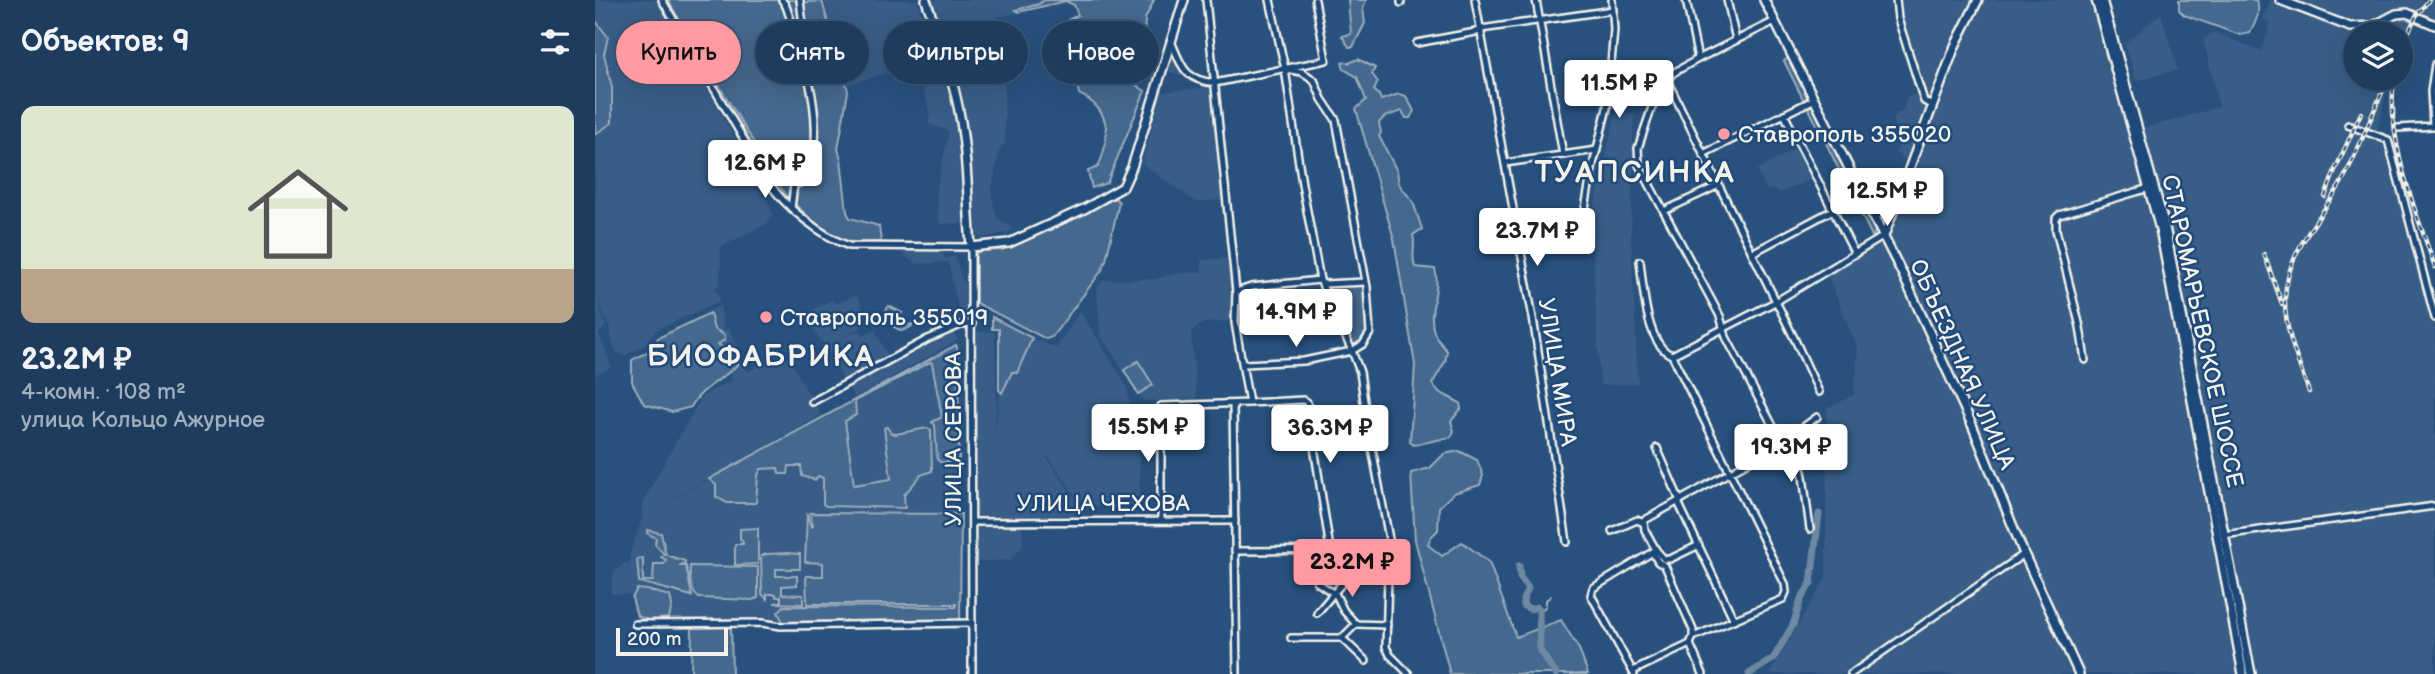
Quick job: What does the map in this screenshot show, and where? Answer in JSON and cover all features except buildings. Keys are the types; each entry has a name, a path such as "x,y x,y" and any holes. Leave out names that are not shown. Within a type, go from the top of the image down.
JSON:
{"main road":[{"name":"УЛИЦА СЕРОВА","path":"926,0 960,115 967,172 971,247"},
{"path":"971,247 999,245 1030,235 1123,187 1132,167 1184,0"},
{"name":"ОБЪЕЗДНАЯ УЛИЦА","path":"1764,0 1873,213 1973,427 2024,554 2078,674"},
{"path":"1884,236 1959,36 1978,0"},
{"name":"СТАРОМАРЬЕВСКОЕ ШОССЕ","path":"2096,0 2160,229 2221,536 2252,674"},
{"name":"СТАРОМАРЬЕВСКОЕ ШОССЕ","path":"2102,0 2165,227 2243,674"},
{"path":"2280,0 2350,27 2373,26 2396,14 2407,13 2435,25"},
{"path":"1873,213 1886,213 1893,207"}],"street":[{"path":"662,0 770,184 792,208 831,238 849,246 971,247"},
{"path":"782,0 791,21"},
{"path":"800,0 802,21"},
{"path":"1206,0 1236,292 1235,323 1249,403"},
{"path":"1270,0 1285,69 1302,184 1322,282 1360,372 1387,526 1387,652 1409,674"},
{"path":"1171,41 1184,71 1204,82 1215,83 1326,60 1315,0"},
{"name":"УЛИЦА МИРА","path":"1475,0 1533,318 1567,542"},
{"path":"1536,0 1563,155"},
{"path":"1520,246 1565,237 1577,231 1583,220 1608,108 1614,40 1612,0"},
{"path":"1686,0 1698,59"},
{"path":"1727,0 1736,40"},
{"path":"1896,0 1898,19 1924,102 1932,106"},
{"path":"1417,43 1481,30 1613,10"},
{"path":"1775,21 1673,73 1658,91 1637,148 1639,165 1720,316 1726,337 1782,443"},
{"path":"2398,128 2433,126 2431,91 2435,64"},
{"path":"1244,364 1304,362 1352,351 1363,344 1370,333 1353,202 1336,120 1322,99 1314,79 1301,72 1285,69"},
{"path":"1667,80 1819,392"},
{"path":"792,208 794,185 810,179 812,170 815,116 811,84"},
{"path":"1703,155 1815,99"},
{"path":"1784,114 1855,254"},
{"path":"2348,125 2388,140 2435,318"},
{"path":"1505,163 1597,149"},
{"path":"1664,211 1719,185"},
{"path":"2085,360 2080,327 2056,230 2056,218 2149,188"},
{"path":"1752,253 1833,210"},
{"path":"1672,355 1777,301 1884,236"},
{"name":"УЛИЦА СЕРОВА","path":"971,247 972,674"},
{"path":"1640,261 1647,307 1657,343 1666,353 1672,355 1785,584 1783,599 1693,637"},
{"path":"1236,292 1251,287 1365,282"},
{"path":"812,402 931,337 961,325 972,324"},
{"path":"1161,520 1162,405 1303,400 1309,406 1330,549"},
{"path":"1233,404 1237,674"},
{"path":"1622,674 1632,672 1690,644 1693,637 1693,630 1665,562 1645,530 1645,520 1782,443 1817,417"},
{"path":"1793,434 1803,476 1809,530"},
{"path":"1657,448 1697,546 1733,618"},
{"path":"2221,536 2435,506"},
{"name":"УЛИЦА ЧЕХОВА","path":"972,522 1235,520"},
{"path":"1612,531 1637,520 1644,523"},
{"path":"1665,562 1697,546"},
{"path":"1632,672 1591,594 1593,588 1656,550"},
{"path":"1235,551 1389,551"},
{"path":"1851,674 2024,554"},
{"path":"1317,613 1344,581"},
{"path":"1317,582 1333,593 1356,624 1387,625"},
{"path":"635,624 762,623 781,626 972,623"},
{"path":"1342,638 1356,624"},
{"path":"1291,638 1342,638 1366,661"},
{"path":"1690,644 1703,674"}],"shaded area":[{"name":"БИОФАБРИКА","path":"595,0 658,0 670,21 616,21 616,84 705,84 748,162 753,161 761,173 755,180 774,215 766,224 721,247 720,284 715,288 719,301 655,331 645,345 624,356 617,353 613,345 609,326 596,298 606,325 599,334 612,367 595,375 595,137 613,119 613,85 601,55 606,38 595,19"},
{"path":"668,0 795,0 797,3 822,1 828,21 755,21 755,84 846,84 848,91 838,149 847,212 850,218 879,226 881,242 843,241 817,225 787,197 718,84 741,84 741,21 680,21"},
{"path":"824,0 917,0 923,21 883,21 883,74 869,79 869,21 830,21"},
{"path":"930,0 1044,0 1017,10 1019,12 983,21 936,21"},
{"path":"1044,0 1154,0 1145,21 1068,21 1078,15 1074,5 1066,1 1019,12 1016,10"},
{"path":"1348,0 1366,0 1363,9 1365,23 1353,47 1349,47 1342,36 1351,34"},
{"path":"1899,0 1975,0 1956,35 1929,101 1925,99 1901,21"},
{"path":"1981,0 2094,0 2148,190 2241,674 2083,674 2026,552 1887,236 1959,44"},
{"path":"2179,0 2256,0 2258,13 2250,33 2240,35 2184,15 2179,10"},
{"path":"2270,0 2343,26 2343,91 2387,91 2378,126 2435,325 2435,503 2231,532 2226,526 2141,129 2219,107 2203,39 2213,32 2261,51 2271,23 2263,20"},
{"path":"2293,0 2435,0 2435,20 2402,7 2364,21 2336,17"},
{"path":"2161,13 2178,70 2136,81 2125,43"},
{"path":"2402,15 2412,17 2410,21 2380,21"},
{"path":"595,20 608,37 604,54 612,87 612,123 595,134"},
{"path":"1171,52 1174,53 1182,72 1181,77 1166,70"},
{"path":"1358,59 1375,68 1372,74 1378,82 1374,90 1381,100 1399,94 1406,96 1414,111 1410,118 1406,118 1402,111 1384,117 1379,123 1379,136 1397,171 1399,184 1413,202 1422,229 1413,235 1415,267 1435,269 1432,324 1436,337 1447,351 1445,362 1432,384 1439,392 1460,403 1461,409 1451,421 1454,431 1451,437 1414,445 1410,442 1415,365 1394,239 1356,109 1366,100 1357,77 1344,69 1342,62 1349,63"},
{"path":"1787,59 1792,62 1808,95 1804,101 1784,61"},
{"path":"921,84 949,84 965,168 965,223 939,224 936,191 949,131 928,124 930,112"},
{"path":"954,84 1004,84 1005,144 999,152 991,193 997,218 1013,231 986,237 979,237 977,233 971,174"},
{"path":"1077,84 1134,84 1145,91 1107,183 1092,188 1088,171 1098,167 1105,145 1106,125 1098,108 1079,94"},
{"path":"1209,87 1223,200 1196,202 1142,164 1162,92"},
{"path":"1921,94 1930,106 1908,162 1895,153 1898,137 1893,120 1897,113 1901,113 1908,96"},
{"path":"1812,104 1875,231 1873,238 1807,105"},
{"path":"1616,111 1634,114 1631,237 1638,384 1600,385 1591,222"},
{"path":"1796,148 1812,178 1781,193 1772,189 1767,191 1757,170"},
{"path":"1115,198 1119,202 1102,270 1052,337 1046,339 976,303 978,251 1002,250"},
{"path":"1882,240 1970,426 2074,674 1769,674 1826,578 1827,408 1854,395 1858,350 1827,274"},
{"path":"902,249 943,249 944,259 955,256 965,282 964,318 961,320 948,262 916,264 903,255"},
{"path":"1229,258 1234,292 1233,321 1203,323 1191,332 1197,400 1143,401 1100,334 1097,287 1104,280 1155,279 1173,274 1202,272 1201,260"},
{"path":"1327,285 1365,287 1368,333 1364,340 1353,348"},
{"path":"856,295 868,316 859,329 837,339 860,330 863,336 874,329 888,356 845,379 805,314 833,299 836,304"},
{"path":"720,306 724,330 729,328 747,372 785,352 821,415 661,505 956,345 959,471 955,472 957,619 647,621 634,614 631,595 611,594 613,573 624,563 630,563 630,554 643,515 644,499 702,396 736,378 731,379 728,372 719,342 722,340 709,311"},
{"path":"889,306 902,313 895,319 904,326 913,324 911,327 902,331 894,327 886,310"},
{"path":"1080,311 1127,386 1133,428 1139,428 1140,505 1083,507 1048,456 1041,461 1047,458 1081,507 1083,514 978,518 974,513 974,331 995,332 995,436 1000,393 1032,338 1056,348"},
{"path":"710,313 714,329 725,335 725,340 718,344 736,357 737,365 706,389 691,407 672,412 644,404 632,382 632,360 651,350 658,338"},
{"path":"992,317 1032,338 1017,373 1012,372 1002,393 999,390 999,329 992,329"},
{"path":"953,330 958,340 855,398 848,387"},
{"path":"956,345 959,459 955,462 940,462 937,459 935,425 932,422 942,417 930,362 855,401 856,415 845,421 854,485 891,479 884,428 887,427 891,433 896,434 927,428 931,430 932,471 921,475 904,495 905,508 826,506 823,504 823,478 818,476 815,480 802,476 801,466 789,466 788,474 779,474 778,468 761,469 756,503 727,503 716,497 716,485 709,479"},
{"path":"1138,361 1153,385 1138,394 1124,370"},
{"path":"1459,451 1477,460 1483,475 1480,485 1454,493 1439,507 1438,530 1430,538 1428,545 1442,556 1462,542 1489,562 1516,637 1561,620 1579,649 1588,674 1450,674 1415,540 1411,473 1430,468 1444,454"},
{"path":"2435,508 2435,674 2253,674 2227,537"},
{"path":"807,513 811,527 810,513 961,514 960,621 783,622 778,612 784,606 956,607 956,604 807,604 806,576 823,576 823,563 805,562"},
{"path":"976,524 1022,524 1023,546 1010,560 976,562"},
{"path":"758,528 758,564 735,565 735,544 743,544 740,529"},
{"path":"648,530 661,533 666,555 685,561 679,566 686,566 692,596 639,582 637,559 643,558 643,581 653,581 654,564 664,564 666,560 661,557 664,554 655,544 656,538 647,533"},
{"path":"800,554 800,569 776,569 776,576 797,576 797,585 782,586 782,594 803,595 803,604 774,603 781,602 781,597 767,594 767,599 762,594 761,556"},
{"path":"690,566 758,567 758,598 699,598 692,588"},
{"path":"637,589 670,596 672,605 669,618 648,620 637,616 632,598"},
{"path":"731,627 732,674 691,674 692,628"}],"waterway":[{"path":"1749,674 1773,659 1793,625 1801,599 1811,583 1819,514"},
{"path":"1519,566 1520,577 1528,588 1523,600 1524,606 1539,609 1540,651 1556,674"},
{"path":"1540,611 1551,596"}],"railway":[{"path":"2413,22 2429,0"},
{"path":"2309,392 2287,323 2287,281 2307,234 2345,176 2383,91"},
{"path":"2393,91 2394,126 2398,150 2435,267"},
{"path":"2325,197 2361,113"},
{"path":"2264,254 2282,304"}],"place":[{"name":"Ставрополь 355020","path":"1724,134"},
{"name":"Ставрополь 355019","path":"766,317"}],"district":[{"name":"ТУАПСИНКА","path":"1635,172"},
{"name":"БИОФАБРИКА","path":"761,356"}]}
